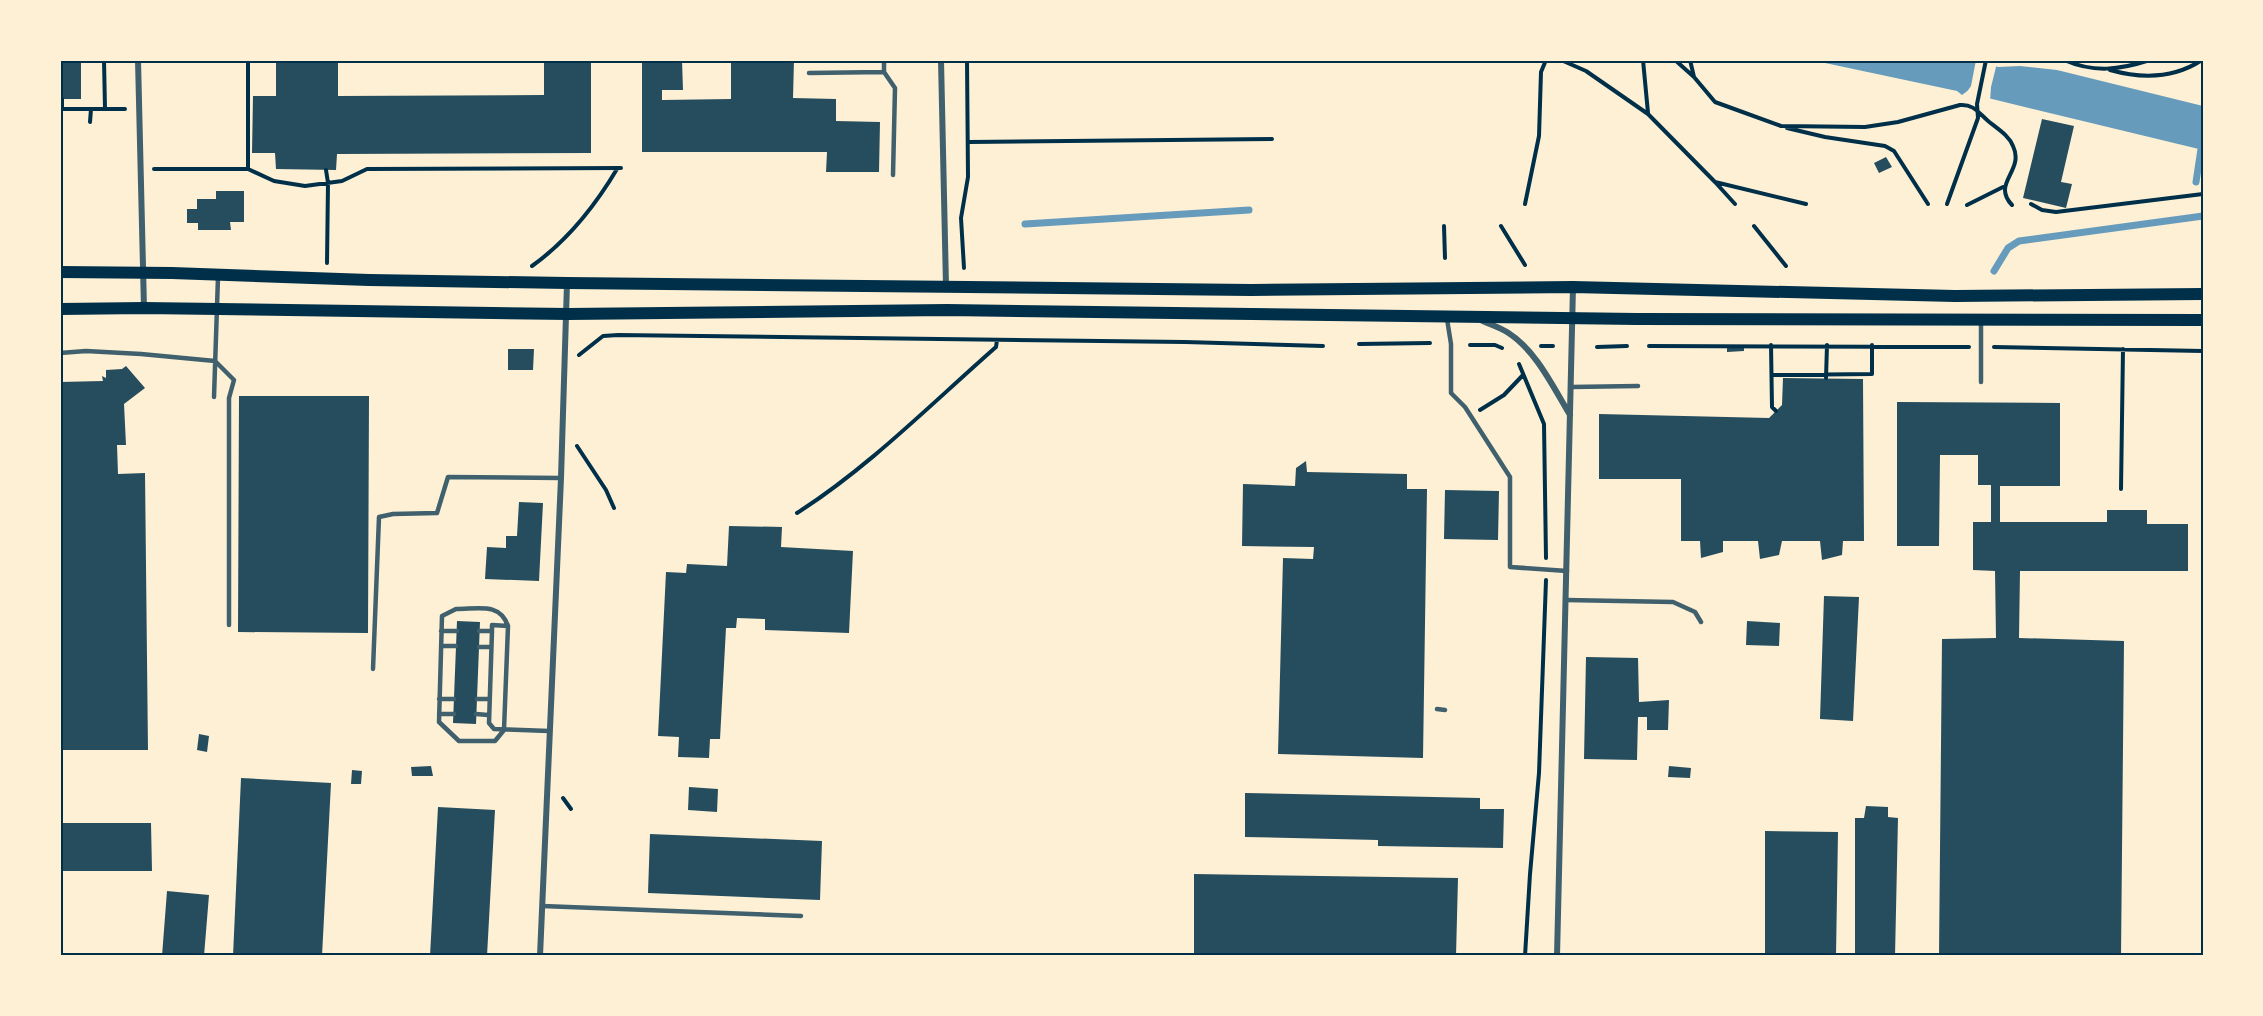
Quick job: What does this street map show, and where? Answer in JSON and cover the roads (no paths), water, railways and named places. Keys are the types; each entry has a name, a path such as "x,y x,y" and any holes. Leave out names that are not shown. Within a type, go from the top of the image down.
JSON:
{"main road":[{"path":"60,272 567,284 1251,290 1573,287 1955,296 2203,294"},
{"path":"60,309 144,308 568,314 947,310 1573,318 2203,320"}],"street":[{"path":"138,60 144,308"},
{"path":"941,60 946,286"},
{"path":"540,956 568,314 567,284"},
{"path":"1557,956 1573,287"},
{"path":"1472,316 1508,333 1526,349 1543,370 1571,415"}],"lane":[{"path":"884,60 884,72 895,88 893,175"},
{"path":"809,74 884,72"},
{"path":"214,398 218,274"},
{"path":"1447,316 1451,344 1451,393 1465,407 1510,477 1510,567 1567,571"},
{"path":"1981,321 1981,382"},
{"path":"60,353 86,351 215,361 234,380 229,398 229,625"},
{"path":"1572,387 1638,386"},
{"path":"373,669 379,517 393,514 437,513 448,477 561,478"},
{"path":"1566,600 1673,602 1695,612 1701,622"},
{"path":"456,609 496,609 504,615 508,626 504,730 495,741 459,741 439,723 441,616 456,609"},
{"path":"508,626 492,625 489,723 494,729 549,731"},
{"path":"441,631 457,631"},
{"path":"479,631 492,631"},
{"path":"441,646 456,646"},
{"path":"479,646 491,647"},
{"path":"439,699 454,699"},
{"path":"477,699 489,699"},
{"path":"1437,709 1445,710"},
{"path":"439,714 454,714"},
{"path":"476,714 488,714"},
{"path":"542,906 801,916"}],"water":[{"path":"1811,60 1981,60 1998,67 2020,66 2057,70 2203,106 2203,150 1988,98 1970,89 1962,95 1957,91"}],"waterway":[{"path":"2196,182 2201,149"},
{"path":"1025,224 1249,210"},
{"path":"1994,271 2008,248 2019,241 2203,216"}]}
